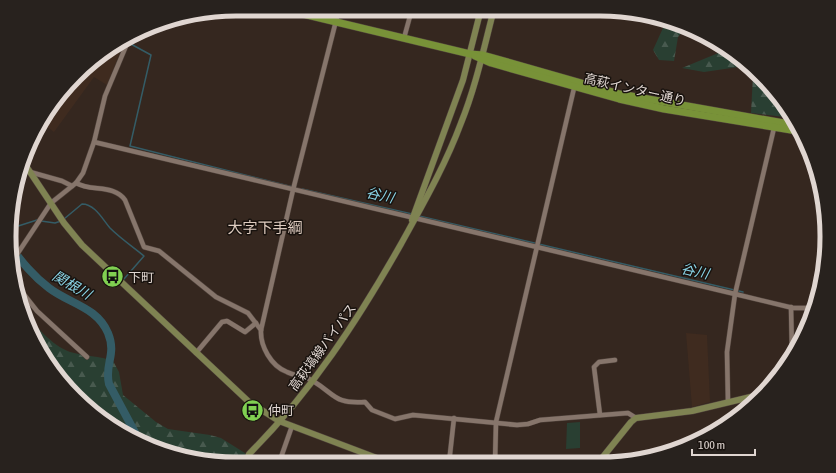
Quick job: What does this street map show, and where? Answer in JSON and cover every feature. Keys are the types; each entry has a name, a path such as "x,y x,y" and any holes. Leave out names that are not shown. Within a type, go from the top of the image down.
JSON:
{"main road":[{"name":"高萩インター通り","path":"311,16 470,54 664,109 792,130"},
{"name":"高萩塙線バイパス","path":"415,218 457,98 479,16"},
{"name":"高萩塙線バイパス","path":"248,457 249,454 313,381 362,310 415,218 450,152 470,100 492,16"},
{"name":"高萩インター通り","path":"575,85 665,103 789,124"},
{"path":"28,167 51,203 82,245 249,402 279,421 372,457"},
{"path":"605,455 631,422 636,418 692,411 750,397"}],"street":[{"path":"336,16 293,190 262,330 262,341 267,353 279,368 313,381 338,400 347,403 365,402 372,410 395,419 413,415 528,424 540,420 630,413 636,418"},
{"path":"404,38 410,16"},
{"path":"17,255 51,203 74,185 83,174 94,142 102,105 125,46"},
{"path":"495,457 496,422 575,85"},
{"path":"728,402 726,352 734,294 774,128"},
{"path":"94,142 734,294 791,307 808,308"},
{"path":"30,171 74,185 94,189 108,189 121,194 125,200 144,248 159,251 216,297 248,313 262,330"},
{"path":"24,295 37,311 87,357"},
{"path":"791,307 792,344"},
{"path":"196,353 222,322 227,321 245,332 256,323"},
{"path":"600,415 594,367 598,362 615,360"},
{"path":"450,457 454,418"},
{"path":"281,457 292,426"}],"shaded area":[{"path":"121,49 107,85 94,77 54,132 46,126 62,102 91,71"},
{"path":"686,333 707,335 710,402 692,407"}],"green space":[{"path":"664,26 682,32 678,37 674,61 659,60 653,50"},
{"path":"720,52 740,67 704,72 682,68"},
{"path":"753,79 765,91 785,117 751,113"},
{"path":"34,323 50,340 63,349 70,352 113,361 119,372 123,395 156,422 168,429 221,438 251,457 222,457 193,453 152,440 114,420 91,402 71,382 53,359"},
{"path":"580,422 580,448 566,449 567,423"}],"waterway":[{"name":"谷川","path":"130,44 151,55 130,146 293,187"},
{"name":"谷川","path":"302,189 412,214"},
{"path":"64,219 82,204 87,205 95,209 114,232 144,256 124,279"},
{"name":"谷川","path":"419,216 743,292"},
{"path":"16,227 37,220"},
{"path":"41,221 55,223 61,221"},
{"name":"関根川","path":"17,255 38,279 49,288 90,312 103,324 108,333 111,347 108,371 109,384 134,432"}],"place":[{"name":"下町","path":"112,277"},
{"name":"仲町","path":"253,410"}],"district":[{"name":"大字下手綱","path":"265,228"}]}
